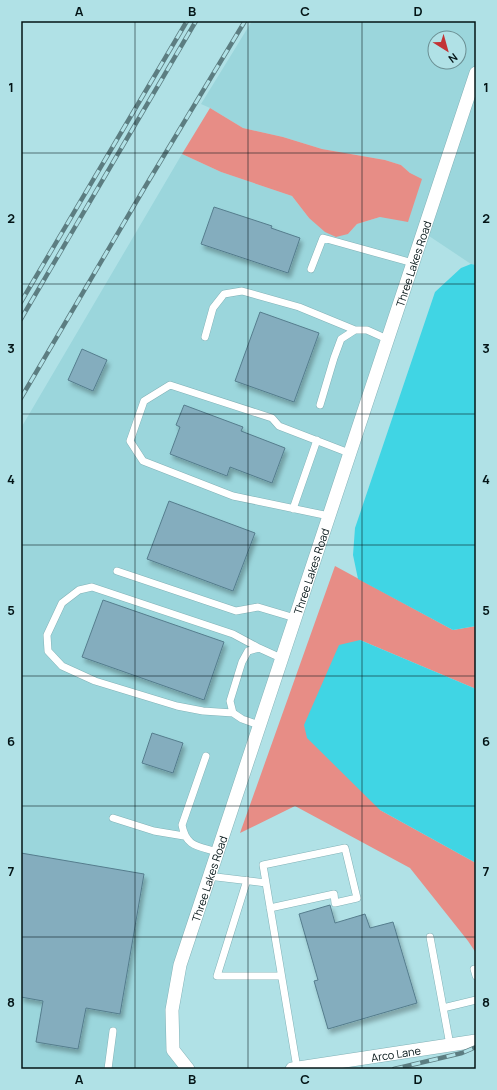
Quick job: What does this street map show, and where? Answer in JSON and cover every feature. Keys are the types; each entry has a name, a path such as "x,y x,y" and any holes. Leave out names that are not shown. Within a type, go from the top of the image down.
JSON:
{"street":[{"name":"Three Lakes Road","path":"188,1069 173,1050 172,1010 180,965 208,876 476,73"},
{"name":"Arco Lane","path":"294,1069 476,1041"}],"lane":[{"path":"311,269 323,238 413,263"},
{"path":"205,337 213,308 224,294 242,291 299,307 355,330 367,330 387,339"},
{"path":"320,405 341,339 355,330"},
{"path":"329,516 233,496 143,461 130,441 144,401 170,385 272,418 279,426 349,453"},
{"path":"293,509 316,440"},
{"path":"116,571 236,611 258,607 295,618"},
{"path":"259,725 242,719 233,713 203,711 177,706 95,681 62,666 48,651 47,636 62,603 79,590 92,586 233,634 281,658"},
{"path":"233,713 230,701 242,662 248,651 259,648"},
{"path":"184,836 182,825 206,756"},
{"path":"113,818 154,831 184,836 194,845 217,852"},
{"path":"270,908 334,894 335,903 357,898 345,848 263,865 294,1069"},
{"path":"208,876 266,883"},
{"path":"247,880 218,976 281,976"},
{"path":"430,937 450,1045"},
{"path":"443,1008 476,1000"},
{"path":"108,1069 113,1031"}],"shaded area":[{"path":"252,21 476,21 476,265 471,264 423,232 180,965 173,1050 188,1069 21,1069 21,428 182,154 221,172 292,196 309,218 348,234 357,224 380,217 410,173 401,165 385,160 322,149 283,137 243,128 201,104"},
{"path":"210,108 243,128 283,137 322,149 385,160 401,165 410,173 422,179 408,222 380,217 357,224 348,234 336,237 325,232 309,218 292,196 221,172 182,154"},
{"path":"335,566 453,630 476,626 476,689 360,640 380,810 476,863 476,953 410,868 295,806 240,833"}],"water":[{"path":"471,264 476,265 476,626 453,630 358,579 353,555 355,528 435,292 461,268"},
{"path":"360,640 476,689 476,863 380,810 307,738 304,725 339,645"}],"building":[{"path":"214,207 272,226 271,228 300,238 288,273 201,244"},
{"path":"260,312 319,333 294,402 235,381"},
{"path":"82,349 107,360 93,391 68,380"},
{"path":"184,405 243,427 241,431 285,448 272,483 230,467 227,476 170,454 180,427 176,425"},
{"path":"169,501 255,533 233,591 147,559"},
{"path":"103,600 224,642 204,700 82,657"},
{"path":"152,733 183,743 173,773 142,763"},
{"path":"21,853 144,874 120,1014 86,1008 78,1049 36,1042 43,1001 21,997"},
{"path":"330,905 335,923 365,914 370,928 393,922 417,1003 328,1029 314,981 318,980 299,914"}],"railway":[{"path":"21,302 187,21"},
{"path":"21,319 196,21"},
{"path":"21,398 245,21"},
{"path":"394,1069 462,1053 476,1047"}]}
